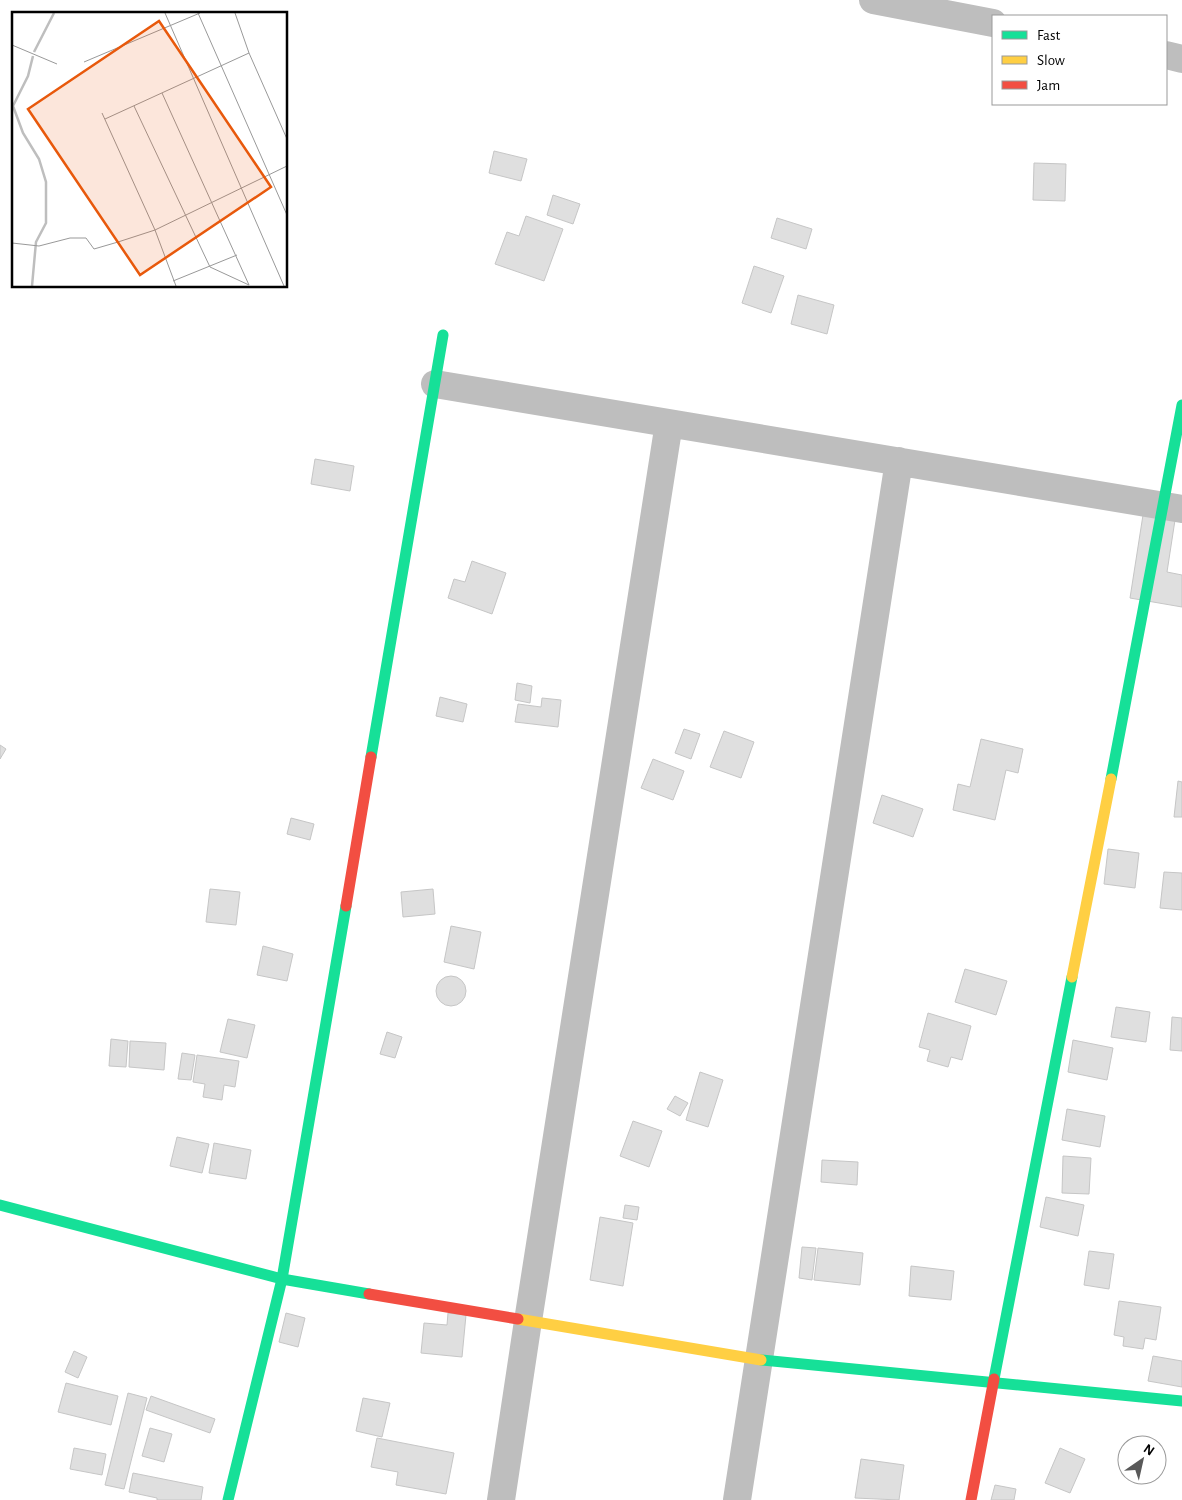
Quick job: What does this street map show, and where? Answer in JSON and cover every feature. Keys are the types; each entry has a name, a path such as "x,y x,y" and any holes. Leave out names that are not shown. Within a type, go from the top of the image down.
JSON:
{"street":[{"path":"873,0 992,23"},
{"path":"1167,56 1182,59"},
{"path":"228,1500 282,1279 444,335"},
{"path":"435,384 1173,507"},
{"path":"971,1500 993,1383 1173,507 1182,405"},
{"path":"501,1500 670,423"},
{"path":"737,1500 899,461"},
{"path":"0,1205 282,1279 760,1360 1182,1401"}],"building":[{"path":"494,151 527,159 521,181 489,173"},
{"path":"1034,163 1066,164 1065,201 1033,200"},
{"path":"553,195 580,204 573,224 547,215"},
{"path":"526,216 563,229 544,281 495,264 507,232 519,236"},
{"path":"777,218 812,229 806,249 771,238"},
{"path":"754,266 784,276 771,313 742,303"},
{"path":"798,295 834,305 827,334 791,324"},
{"path":"315,459 354,466 350,491 311,484"},
{"path":"1143,515 1175,520 1167,572 1182,575 1182,607 1130,598"},
{"path":"472,561 506,573 492,614 448,598 454,579 465,582"},
{"path":"517,683 532,686 530,703 515,700"},
{"path":"440,697 467,704 463,722 436,716"},
{"path":"542,698 561,700 558,727 515,722 518,704 541,707"},
{"path":"684,729 700,734 691,759 675,753"},
{"path":"724,731 754,742 741,778 710,767"},
{"path":"981,739 1023,749 1018,773 1006,770 995,820 953,810 958,784 970,787"},
{"path":"0,745 6,749 0,759"},
{"path":"653,759 684,771 673,800 641,788"},
{"path":"1178,781 1182,782 1182,817 1174,817"},
{"path":"882,795 923,809 913,837 873,823"},
{"path":"291,818 314,824 310,840 287,834"},
{"path":"1108,849 1139,853 1135,888 1104,884"},
{"path":"1164,872 1182,873 1182,910 1160,908"},
{"path":"210,889 240,892 236,925 206,922"},
{"path":"433,889 435,914 403,917 401,892"},
{"path":"451,926 481,932 474,969 444,962"},
{"path":"263,946 293,954 287,981 257,975"},
{"path":"965,969 1007,981 996,1015 955,1002"},
{"path":"451,976 461,981 466,991 461,1001 451,1006 441,1001 436,991 441,981"},
{"path":"1116,1007 1150,1012 1146,1042 1111,1037"},
{"path":"928,1013 971,1026 962,1060 951,1057 948,1067 927,1061 930,1050 919,1047"},
{"path":"1172,1017 1182,1018 1182,1051 1170,1050"},
{"path":"228,1019 255,1025 247,1058 220,1052"},
{"path":"387,1032 402,1037 395,1058 380,1054"},
{"path":"111,1039 128,1041 126,1067 109,1066"},
{"path":"1073,1040 1113,1048 1107,1080 1068,1072"},
{"path":"130,1041 166,1043 164,1070 129,1067"},
{"path":"182,1053 195,1055 191,1080 178,1079"},
{"path":"197,1055 239,1061 235,1087 224,1085 222,1100 203,1097 205,1084 193,1082"},
{"path":"700,1072 723,1080 708,1127 686,1120"},
{"path":"675,1096 688,1103 680,1116 667,1109"},
{"path":"1067,1109 1105,1116 1100,1147 1062,1140"},
{"path":"633,1121 662,1131 649,1167 620,1156"},
{"path":"177,1137 209,1144 202,1173 170,1166"},
{"path":"214,1143 251,1150 246,1179 209,1173"},
{"path":"1063,1156 1091,1158 1089,1194 1062,1193"},
{"path":"822,1160 858,1162 857,1185 821,1182"},
{"path":"1046,1197 1084,1205 1078,1236 1040,1227"},
{"path":"625,1205 639,1207 637,1220 623,1218"},
{"path":"600,1217 633,1223 623,1286 590,1280"},
{"path":"802,1247 816,1248 812,1280 799,1278"},
{"path":"818,1248 863,1253 860,1285 814,1280"},
{"path":"1089,1251 1114,1254 1109,1289 1084,1285"},
{"path":"911,1266 954,1271 951,1300 909,1296"},
{"path":"1119,1301 1161,1307 1156,1340 1145,1338 1143,1349 1123,1346 1124,1337 1114,1335"},
{"path":"286,1313 305,1318 298,1347 279,1342"},
{"path":"448,1313 466,1315 462,1357 421,1353 424,1323 447,1325"},
{"path":"74,1351 87,1357 78,1378 65,1372"},
{"path":"1153,1356 1182,1361 1182,1387 1148,1381"},
{"path":"66,1383 118,1396 111,1425 58,1412"},
{"path":"128,1393 147,1398 124,1489 105,1485"},
{"path":"151,1396 215,1419 210,1433 146,1410"},
{"path":"363,1398 390,1403 382,1437 356,1431"},
{"path":"150,1428 172,1434 164,1462 142,1456"},
{"path":"377,1438 454,1453 446,1494 396,1485 398,1472 371,1467"},
{"path":"74,1448 106,1454 102,1475 70,1469"},
{"path":"1060,1448 1085,1459 1070,1493 1045,1483"},
{"path":"861,1459 904,1465 899,1500 855,1498"},
{"path":"133,1473 203,1487 201,1500 157,1500 157,1498 129,1492"},
{"path":"995,1485 1016,1489 1014,1500 991,1500"}],"traffic: fast":[{"path":"371,757 443,335"},
{"path":"1111,779 1182,405"},
{"path":"228,1500 282,1279 346,906"},
{"path":"994,1379 1072,977"},
{"path":"0,1205 282,1279 369,1294"},
{"path":"761,1360 1182,1401"}],"traffic: slow":[{"path":"1072,977 1111,779"},
{"path":"518,1319 761,1360"}],"traffic: jam":[{"path":"346,906 371,757"},
{"path":"369,1294 518,1319"},
{"path":"971,1500 994,1379"}]}
